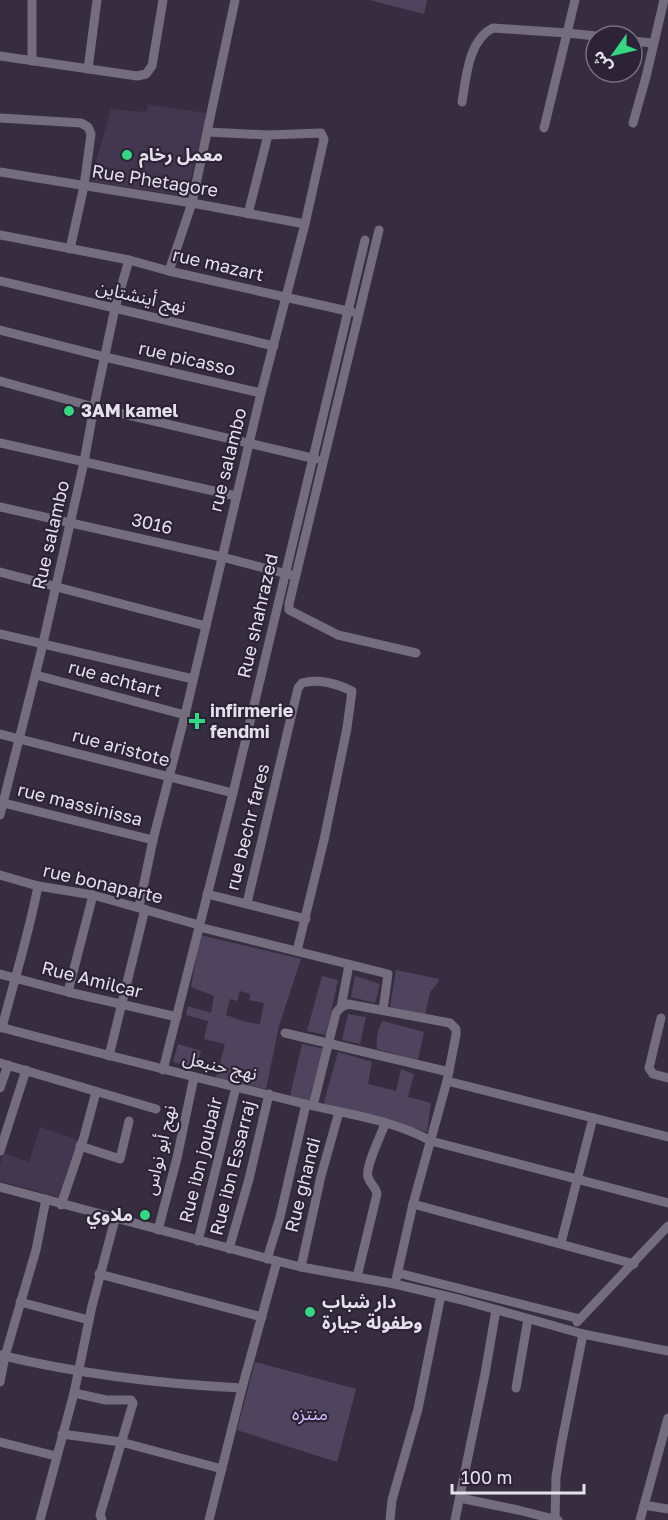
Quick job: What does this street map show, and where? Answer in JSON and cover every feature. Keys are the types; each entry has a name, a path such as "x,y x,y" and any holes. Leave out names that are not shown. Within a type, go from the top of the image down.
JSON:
{"street":[{"path":"32,0 32,61"},
{"path":"88,69 97,0"},
{"path":"0,56 137,76 150,71 163,0"},
{"path":"169,271 192,203 235,0"},
{"path":"544,128 575,0"},
{"path":"633,123 664,0"},
{"path":"462,102 474,52 486,32 492,28 584,35"},
{"path":"644,42 653,43"},
{"path":"0,118 81,123 88,127 91,134 84,186 70,249"},
{"name":"rue salambo","path":"109,1056 123,1005 153,840 185,716 261,393 305,224 323,136 321,133 268,135 207,132"},
{"path":"248,214 268,135"},
{"name":"Rue Phetagore","path":"0,172 305,224"},
{"path":"380,230 289,604 290,610 338,635 416,652"},
{"name":"rue mazart","path":"0,235 129,260 285,298 359,313"},
{"name":"Rue shahrazed","path":"163,1070 233,793 364,240"},
{"name":"Rue salambo","path":"0,815 43,645 84,462 115,308 129,260"},
{"name":"نهج أينشتاين","path":"0,281 274,346"},
{"name":"rue picasso","path":"0,330 261,393"},
{"path":"0,381 94,407 324,461"},
{"path":"0,443 236,496"},
{"name":"3016","path":"0,507 296,576"},
{"path":"0,572 206,626"},
{"path":"0,634 193,679"},
{"name":"rue achtart","path":"36,675 185,716"},
{"name":"rue bechr fares","path":"247,903 298,688 302,682 316,680 343,687 352,691 345,739 306,919"},
{"name":"rue aristote","path":"0,734 233,793"},
{"name":"rue massinissa","path":"2,803 153,840"},
{"name":"rue bonaparte","path":"0,875 38,886 93,895 199,926 389,975 383,1010"},
{"path":"1,1028 29,930 38,886"},
{"path":"207,894 306,919 297,951"},
{"path":"68,992 93,895"},
{"path":"341,1007 349,965"},
{"name":"Rue Amilcar","path":"0,974 177,1017"},
{"path":"267,1259 336,1013 348,1004 383,1010 453,1025 456,1029 448,1076 413,1204 395,1284"},
{"path":"661,1018 649,1068 653,1074 668,1078"},
{"name":"نهج حنبعل","path":"1,1028 385,1124 412,1132 431,1141 668,1203"},
{"path":"285,1033 668,1137"},
{"path":"0,1088 4,1064 156,1109"},
{"path":"0,1151 26,1070"},
{"name":"نهج أبو نواس","path":"158,1230 177,1158 194,1077"},
{"name":"Rue ibn joubair","path":"198,1241 236,1087"},
{"path":"61,1205 96,1092"},
{"name":"Rue ibn Essarraj","path":"229,1250 269,1094"},
{"name":"Rue ghandi","path":"300,1267 321,1176 339,1112"},
{"path":"561,1243 594,1118"},
{"path":"80,1146 120,1159 129,1121"},
{"path":"357,1277 377,1194 376,1187 369,1180 368,1171 385,1124"},
{"path":"0,1187 229,1250 300,1267 395,1284 583,1334 668,1351"},
{"path":"0,1382 3,1356 36,1250 46,1199"},
{"path":"413,1204 634,1264"},
{"path":"40,1520 74,1393 99,1274 115,1219"},
{"path":"568,1329 634,1264 668,1226"},
{"path":"209,1520 277,1261"},
{"path":"398,1273 580,1319"},
{"path":"99,1274 262,1317"},
{"path":"390,1520 392,1500 418,1409 441,1295"},
{"path":"20,1302 89,1320"},
{"path":"455,1520 496,1310"},
{"path":"516,1388 528,1319"},
{"path":"459,1498 518,1509 556,1520 556,1477 583,1334"},
{"path":"3,1356 78,1371 154,1381 242,1388"},
{"path":"74,1393 106,1400 132,1401 100,1515 102,1520"},
{"path":"640,1520 668,1418"},
{"path":"62,1434 121,1442 222,1468"},
{"path":"0,1442 56,1456"},
{"path":"644,1505 668,1509"},
{"path":"516,1520 518,1509"}],"shaded area":[{"name":"معمل رخام","path":"148,105 207,113 186,196 91,180 111,109 146,112"},
{"path":"40,1127 78,1140 62,1198 0,1181 3,1153 29,1162"}],"green space":[{"path":"370,0 427,0 424,14"},
{"path":"200,935 301,959 279,1026 266,1089 216,1078 225,1044 204,1039 208,1021 186,1015 188,1006 211,1013 214,996 191,987","holes":["240,991 250,994 249,1000 264,1003 260,1024 226,1015 230,999 237,1001"]},
{"path":"396,970 439,979 430,992 425,1015 390,1007"},
{"path":"322,976 338,980 326,1035 307,1031"},
{"path":"355,976 380,984 375,1003 351,997"},
{"path":"348,1014 366,1017 360,1044 342,1040"},
{"path":"383,1021 424,1032 418,1060 377,1049 377,1034"},
{"path":"178,1044 201,1051 196,1068 173,1062"},
{"path":"302,1044 324,1049 311,1102 290,1096"},
{"path":"338,1052 372,1062 368,1084 396,1091 401,1069 414,1074 408,1097 431,1103 427,1132 323,1106"},
{"name":"منتزه","path":"255,1362 356,1389 337,1462 237,1430"}],"place":[{"name":"معمل رخام","path":"127,155"},
{"name":"3AM kamel","path":"69,411"},
{"name":"infirmerie fendmi","path":"197,721"},
{"name":"ملاوي","path":"145,1215"},
{"name":"دار شباب وطفولة جيارة","path":"310,1312"}]}
